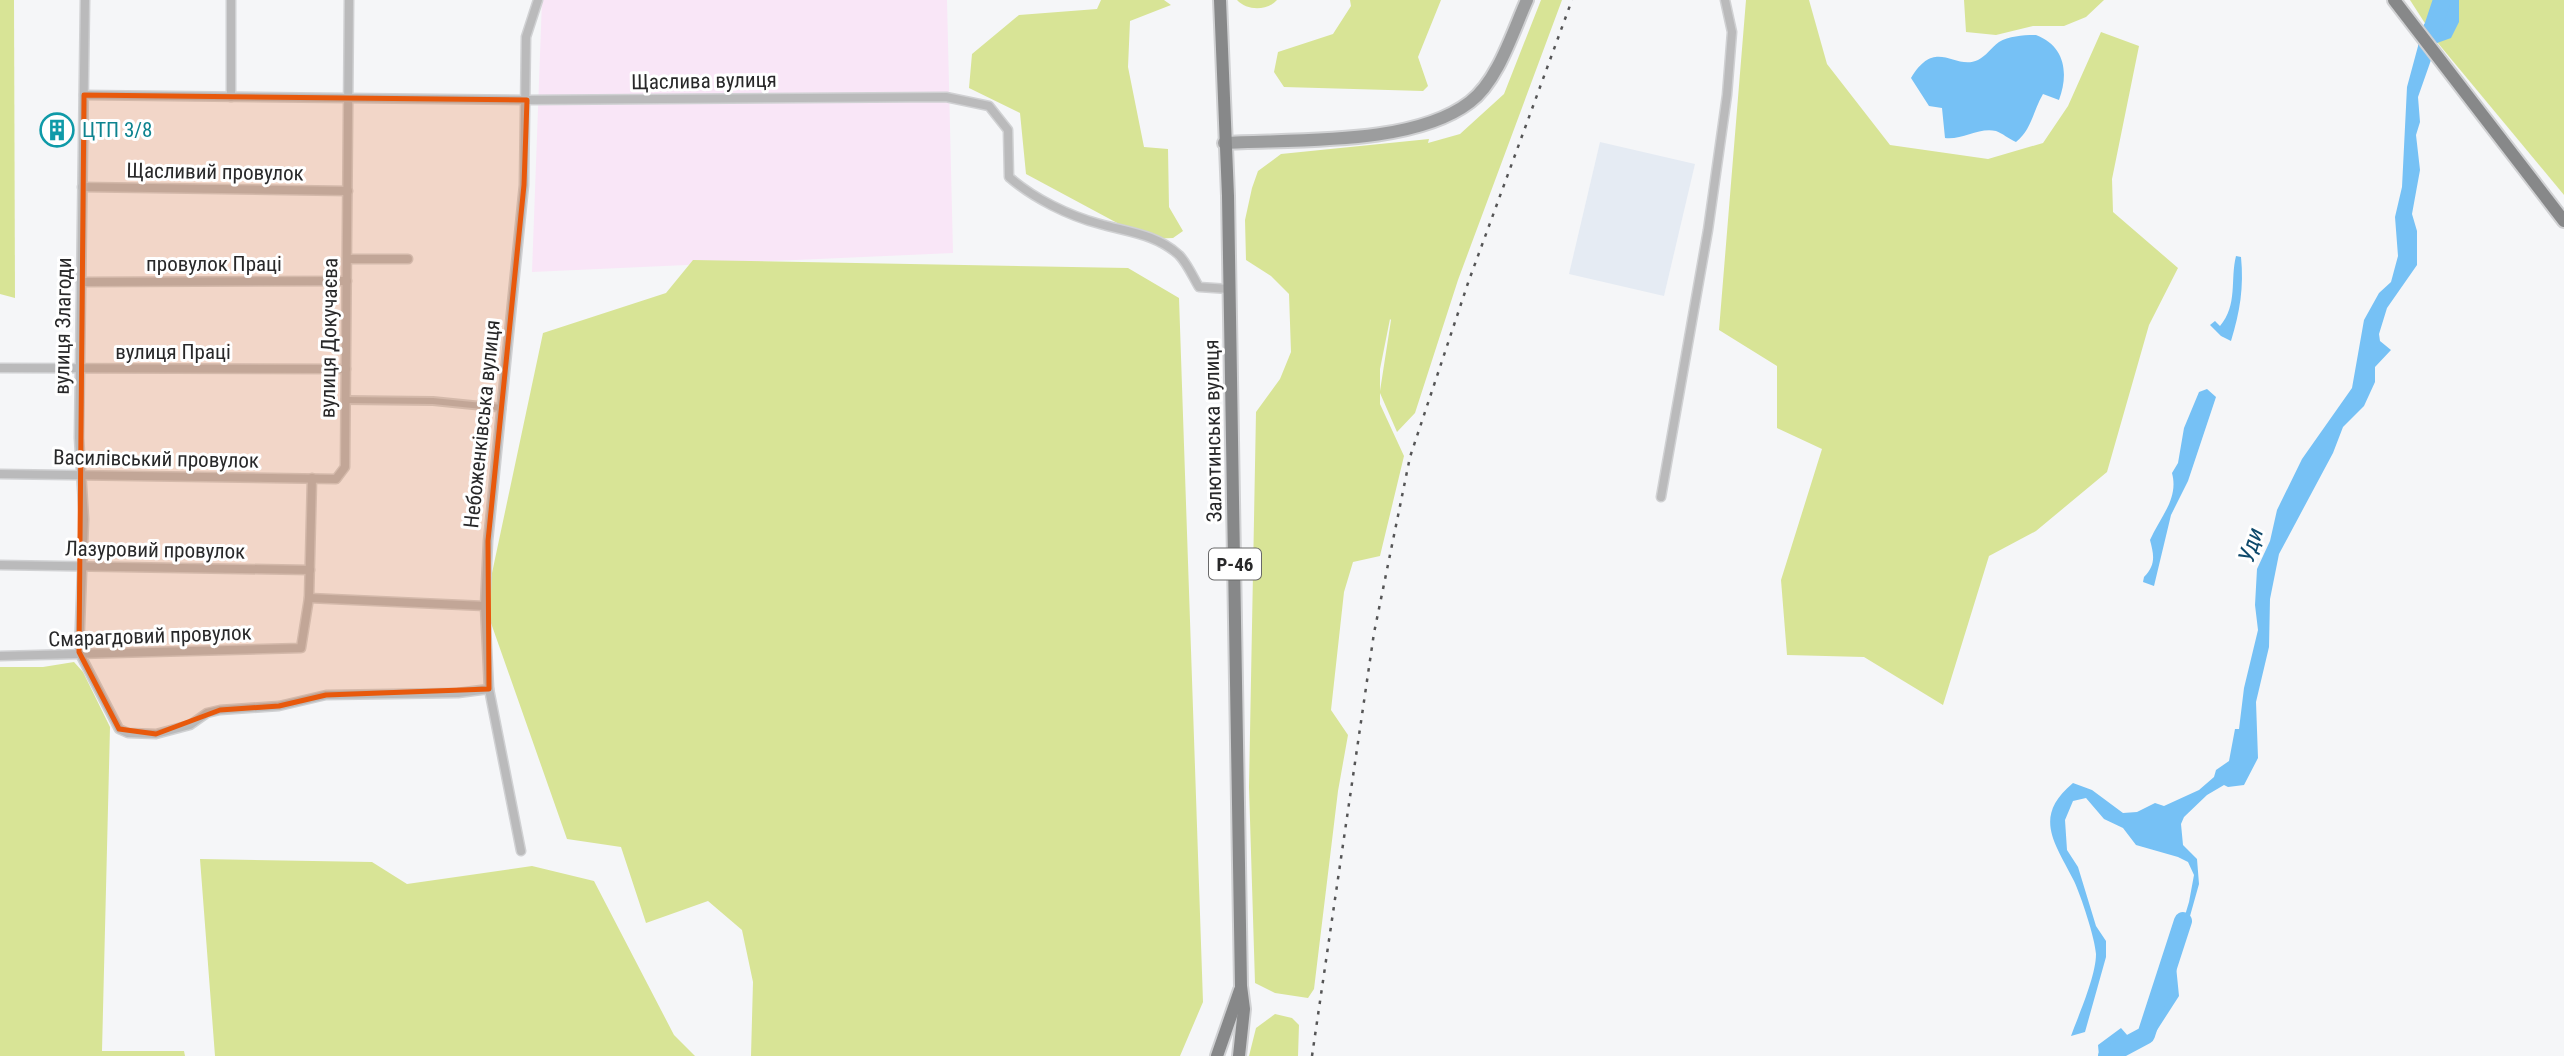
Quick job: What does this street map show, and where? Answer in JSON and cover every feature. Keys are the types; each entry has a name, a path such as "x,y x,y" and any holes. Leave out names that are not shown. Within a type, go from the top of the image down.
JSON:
{"main road":[{"name":"Залютинська вулиця","path":"1220,0 1229,289 1241,986"},
{"path":"1224,143 1382,134 1428,125 1471,101 1499,65 1527,0"},
{"path":"2395,0 2562,219"},
{"name":"Р-46","path":"1217,1056 1241,986"},
{"name":"Р-46","path":"1239,1056 1244,1009 1241,986"}],"street":[{"name":"вулиця Злагоди","path":"79,652 82,566 80,282 85,0"},
{"path":"230,97 231,0"},
{"name":"вулиця Докучаєва","path":"312,478 336,479 345,467 349,0"},
{"name":"Небоженківська вулиця","path":"522,851 489,688 485,606 488,541 524,185 527,100 523,68 526,37 538,0"},
{"path":"1661,497 1709,230 1727,95 1732,32 1725,0"},
{"name":"Щаслива вулиця","path":"84,95 527,100 946,97 989,106 1008,130 1009,177 1023,189 1099,224 1133,230 1159,242 1180,256 1199,287 1229,289"},
{"name":"Щасливий провулок","path":"82,187 348,191"},
{"path":"347,259 408,259"},
{"name":"провулок Праці","path":"80,282 347,281"},
{"name":"вулиця Праці","path":"0,368 346,369"},
{"path":"345,400 433,401 502,408"},
{"name":"Василівський провулок","path":"0,474 312,478"},
{"path":"312,478 309,598 485,606"},
{"name":"Лазуровий провулок","path":"0,565 310,570"},
{"name":"Смарагдовий провулок","path":"0,656 301,648 309,598"},
{"path":"79,652 119,729 128,733 156,734 190,726 207,713 220,710 279,706 326,695 458,693 489,688"}],"highlighted area":[{"path":"84,95 527,100 524,185 488,541 489,689 326,695 279,706 220,710 156,734 119,729 79,652"}],"shaded area":[{"path":"542,0 947,0 953,253 532,272"},
{"path":"1600,142 1695,164 1664,296 1569,274"}],"green space":[{"path":"0,0 14,0 15,298 0,294"},
{"path":"1101,0 1164,0 1171,5 1130,21 1128,67 1144,147 1168,149 1169,207 1183,231 1173,238 1147,239 1026,174 1020,113 969,88 972,54 1019,15 1097,9"},
{"path":"1237,0 1277,0 1263,8 1251,8"},
{"path":"1350,0 1441,0 1418,57 1428,86 1423,91 1284,87 1274,72 1278,52 1333,34 1351,6"},
{"path":"1541,0 1562,0 1458,280 1415,413 1397,432 1380,393 1380,404 1404,456 1380,556 1353,562 1344,592 1331,710 1348,735 1338,791 1314,989 1308,998 1275,993 1255,983 1249,787 1256,412 1280,379 1291,352 1289,294 1271,276 1246,260 1245,220 1252,188 1258,171 1281,154 1429,139 1428,143 1460,134 1504,94","holes":["1391,320 1380,391 1380,369"]},
{"path":"1746,0 1809,0 1827,64 1890,145 1988,159 2043,143 2068,106 2101,32 2139,46 2112,179 2113,212 2178,268 2149,325 2107,472 2036,531 1989,556 1943,705 1864,657 1787,655 1781,580 1822,449 1777,428 1777,366 1719,330"},
{"path":"1964,0 2104,0 2086,17 2064,26 2033,26 1996,35 1966,32"},
{"path":"2410,0 2564,0 2564,195 2437,42"},
{"path":"693,260 1128,268 1179,298 1203,1002 1180,1056 751,1056 753,982 742,930 708,901 646,923 621,847 567,839 485,606 543,333 666,293"},
{"path":"74,662 83,672 110,727 102,1051 184,1051 185,1056 0,1056 0,667 43,667"},
{"path":"200,859 372,862 407,884 532,866 594,881 674,1035 695,1056 215,1056"},
{"path":"1275,1014 1292,1018 1299,1025 1298,1056 1249,1056 1256,1028"}],"water":[{"path":"2441,0 2459,0 2459,22 2451,38 2437,43 2418,97 2420,122 2416,135 2420,170 2412,214 2417,231 2417,265 2387,308 2379,334 2380,341 2391,350 2375,367 2375,382 2364,406 2343,427 2333,453 2279,554 2270,599 2269,647 2256,702 2258,758 2244,785 2224,785 2207,795 2184,817 2181,824 2183,845 2197,859 2199,884 2176,966 2179,996 2150,1041 2133,1045 2121,1056 2099,1056 2098,1045 2121,1028 2128,1036 2145,1031 2154,1019 2170,984 2168,972 2189,902 2194,875 2188,862 2136,845 2123,828 2104,819 2086,798 2073,801 2065,820 2067,850 2078,867 2096,926 2106,941 2106,957 2085,1032 2071,1036 2090,984 2096,954 2080,896 2051,830 2053,807 2060,795 2073,783 2092,790 2123,813 2137,812 2155,803 2164,806 2199,790 2214,777 2216,770 2229,761 2235,729 2239,729 2244,688 2258,630 2255,605 2257,569 2270,541 2277,510 2302,459 2352,388 2364,320 2379,293 2391,282 2398,256 2395,217 2402,187 2407,87 2424,24 2440,21"},
{"path":"2036,35 2046,40 2059,53 2064,80 2059,100 2043,94 2029,126 2016,142 1990,130 1945,138 1942,108 1929,106 1911,78 1920,66 1937,57 1961,62 1978,60 2003,40"},
{"path":"2236,256 2241,257 2242,289 2231,341 2210,325 2215,321 2220,326 2226,318 2231,301"},
{"path":"2207,389 2216,397 2188,481 2171,515 2154,586 2143,582 2153,560 2150,540 2171,500 2172,473 2178,463 2184,428 2199,392"}],"waterway":[{"name":"Уди","path":"2427,45 2442,0"},
{"name":"Уди","path":"2107,1056 2146,1035 2183,921"}],"railway":[{"path":"1312,1056 1374,633 1410,457 1468,283 1572,0"}],"place":[{"name":"ЦТП 3/8","path":"57,130"}]}
